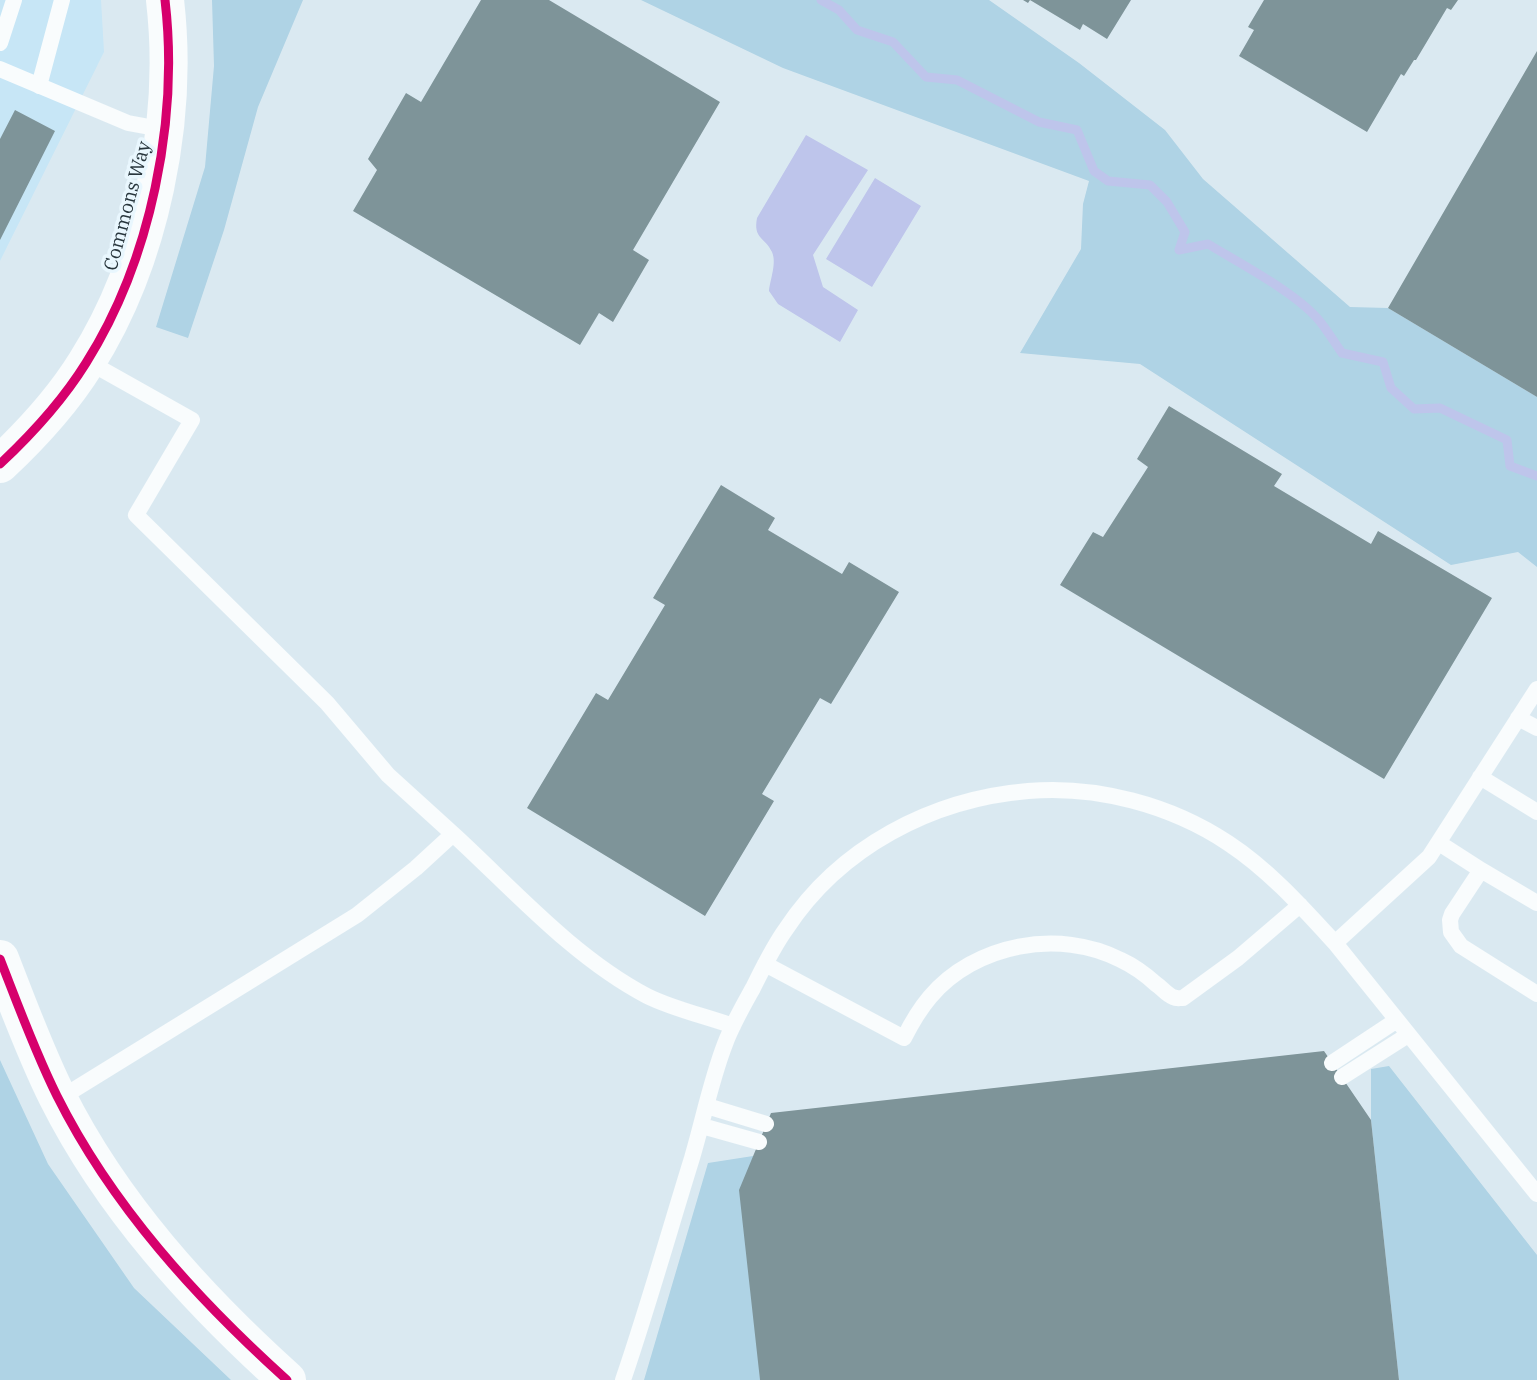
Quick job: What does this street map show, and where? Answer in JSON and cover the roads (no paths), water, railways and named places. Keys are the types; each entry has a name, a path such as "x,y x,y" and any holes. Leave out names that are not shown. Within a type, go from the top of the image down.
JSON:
{"street":[{"name":"Commons Way","path":"0,464 65,394 87,361 118,302 139,246 166,131 169,69 166,0"},
{"path":"0,959 59,1099 126,1205 195,1293 287,1380"}],"lane":[{"path":"0,43 14,0"},
{"path":"38,86 62,0"},
{"path":"0,69 128,123 166,131"},
{"path":"87,361 192,419 136,516 327,703 388,775 566,940 626,984 650,998 733,1026"},
{"path":"1335,943 1429,857 1537,689"},
{"path":"1518,718 1537,729"},
{"path":"1480,777 1537,812"},
{"path":"623,1380 702,1126 724,1045 786,928 837,869 878,839 943,808 968,800 1016,792 1065,790 1105,795 1128,799 1182,818 1226,842 1263,870 1335,943 1537,1194"},
{"path":"59,1099 357,915 416,868 453,834"},
{"path":"1439,843 1537,903"},
{"path":"1481,870 1452,914 1451,932 1461,946 1537,994"},
{"path":"765,964 904,1038 915,1017 931,996 950,978 972,963 996,953 1047,943 1096,949 1140,970 1171,996 1184,998 1238,958 1300,905"},
{"path":"1332,1063 1397,1020"},
{"path":"1342,1077 1408,1035"},
{"path":"707,1106 766,1124"},
{"path":"702,1126 759,1142"}],"waterway":[{"path":"821,0 839,10 857,30 893,42 926,77 957,80 1039,122 1077,130 1094,171 1108,181 1150,185 1167,202 1185,232 1179,250 1208,244 1265,278 1307,308 1342,353 1383,362 1391,388 1414,409 1440,408 1507,440 1510,466 1537,476"}]}
